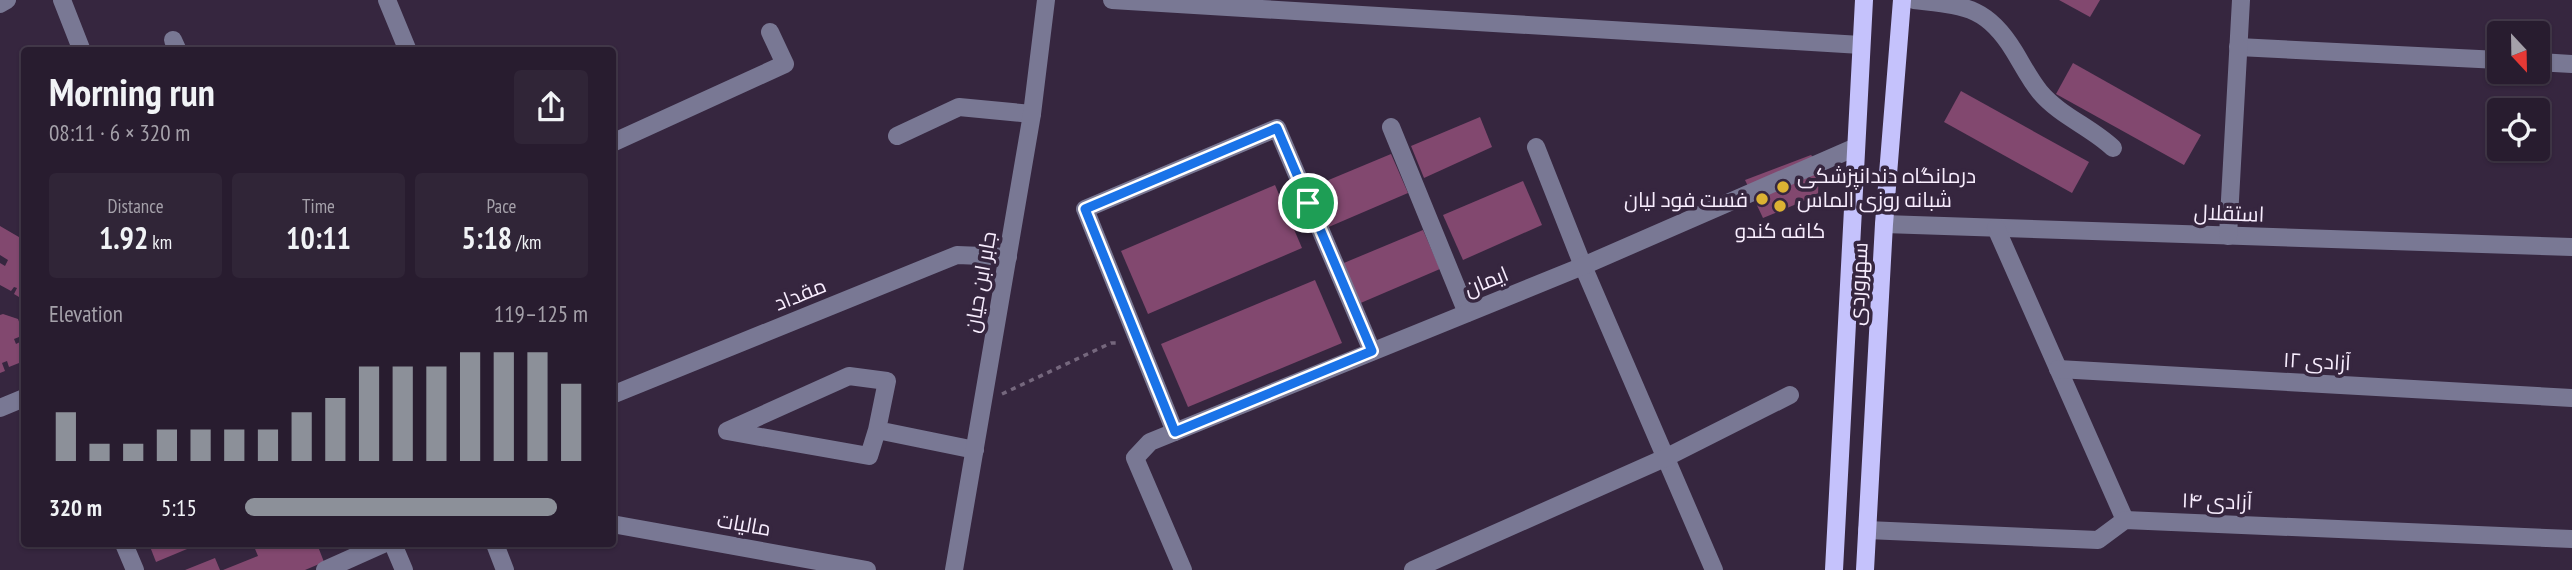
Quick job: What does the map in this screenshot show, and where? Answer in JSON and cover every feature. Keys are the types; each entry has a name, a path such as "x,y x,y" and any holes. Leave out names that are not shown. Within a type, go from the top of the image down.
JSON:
{"main road":[{"name":"سهروردی","path":"1834,570 1864,0"},
{"name":"سهروردی","path":"1865,570 1884,224 1902,0"}],"street":[{"path":"0,4 7,0"},
{"path":"62,0 80,47"},
{"path":"387,0 406,47"},
{"name":"جابر ابن حیان","path":"954,570 1032,114 1046,0"},
{"path":"1112,0 1355,7 1861,45"},
{"path":"1914,0 1966,6 1983,15 2004,34 2039,92 2113,148"},
{"path":"2228,236 2241,0"},
{"path":"616,141 785,64 770,32"},
{"path":"2238,47 2487,59"},
{"path":"2550,63 2572,64"},
{"path":"897,136 959,107 1032,114"},
{"path":"1391,127 1468,313"},
{"path":"1175,432 1085,209 1277,128 1372,351"},
{"path":"1536,147 1583,266 1714,570"},
{"name":"ایمان","path":"1183,570 1135,458 1150,442 1583,266 1856,147"},
{"name":"استقلال","path":"1884,224 2572,247"},
{"path":"1867,530 2098,540 2125,520 1996,228"},
{"name":"مقداد","path":"616,393 957,255 1008,257"},
{"name":"آزادی ۱۲","path":"2058,369 2572,398"},
{"path":"849,376 887,381 877,430 869,456 727,431 849,376"},
{"path":"1413,570 1450,563 1790,395"},
{"path":"0,408 21,399"},
{"path":"877,430 975,450"},
{"name":"آزادی ۱۴","path":"2125,520 2572,539"},
{"name":"مالیات","path":"616,525 867,570"},
{"path":"125,547 135,570"},
{"path":"325,570 376,547"},
{"path":"394,547 404,570"},
{"path":"496,547 505,570"}],"path":[{"path":"982,403 1111,343 1139,344"}],"building":[{"path":"2059,0 2100,0 2090,17"},
{"path":"2073,63 2201,135 2184,165 2056,94"},
{"path":"1961,91 2089,162 2072,193 1944,122"},
{"path":"1480,117 1492,147 1424,178 1411,146"},
{"path":"1391,154 1408,193 1324,229 1307,189"},
{"name":"درمانگاه دندان‍‍پزشکی شبانه روزی الماس","path":"1811,155 1819,163 1818,195 1763,218 1745,180"},
{"path":"1523,181 1542,225 1463,260 1443,215"},
{"path":"1275,185 1302,248 1148,314 1121,251"},
{"path":"0,226 21,238 21,298 14,294 17,288 14,287 11,291 0,285 0,263 5,266 8,260 0,255"},
{"path":"1423,230 1440,269 1356,305 1339,265"},
{"path":"1315,280 1342,343 1188,407 1161,344"},
{"path":"0,315 18,319 21,336 14,339 16,344 21,342 21,362 9,367 7,361 2,363 5,371 0,373"},
{"path":"150,547 192,547 156,562"},
{"path":"254,547 318,547 324,562 305,570 223,570 258,556"},
{"path":"215,558 220,570 185,570"}],"place":[{"name":"درمانگاه دندان‍‍پزشکی شبانه روزی الماس","path":"1783,187"},
{"name":"فست فود لیان","path":"1762,199"},
{"name":"کافه کندو","path":"1780,206"}],"route":[{"path":"1277,128 1308,203 1372,351 1175,432 1085,209 1277,128"}]}
